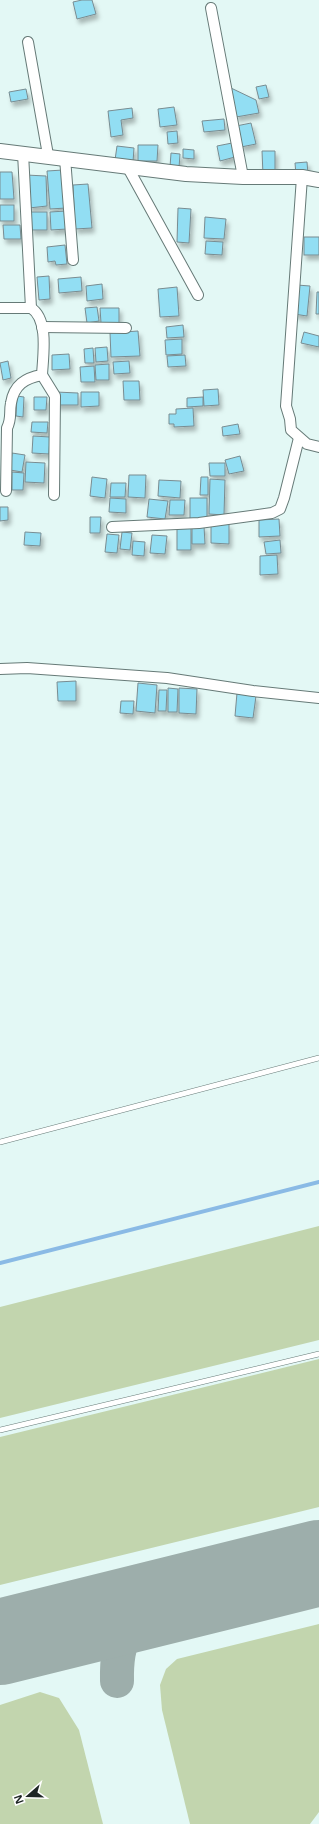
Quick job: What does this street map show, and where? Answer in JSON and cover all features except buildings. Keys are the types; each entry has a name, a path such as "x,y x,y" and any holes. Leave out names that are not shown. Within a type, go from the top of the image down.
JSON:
{"street":[{"path":"211,8 244,177"},
{"path":"28,42 48,155"},
{"path":"0,150 186,174 244,177 302,177 319,180"},
{"path":"23,153 31,308 40,317 44,343 42,375 54,396 54,494"},
{"path":"65,158 73,260"},
{"path":"127,166 198,296"},
{"path":"302,177 286,406 290,419 291,430 307,444 319,447"},
{"path":"0,308 31,308"},
{"path":"42,327 126,328"},
{"path":"6,491 7,428 11,420 10,404 14,390 28,377 42,375"},
{"path":"112,527 199,523 272,513 280,509 284,498 299,438"},
{"path":"0,669 27,668 167,678 319,698"}],"lane":[{"path":"0,1142 319,1058"},
{"path":"0,1430 319,1354"}],"green space":[{"path":"319,1226 319,1340 0,1418 0,1307"},
{"path":"319,1359 319,1507 0,1585 0,1437"},
{"path":"319,1624 319,1812 310,1824 190,1824 162,1710 160,1685 166,1669 177,1659"},
{"path":"40,1692 59,1698 79,1730 103,1824 0,1824 0,1705"}],"waterway":[{"path":"0,1263 319,1182"}],"taxiway":[{"path":"117,1681 119,1652 126,1632 142,1617 166,1601"},
{"path":"0,1646 22,1636"}],"runway":[{"path":"0,1642 319,1563"}]}
